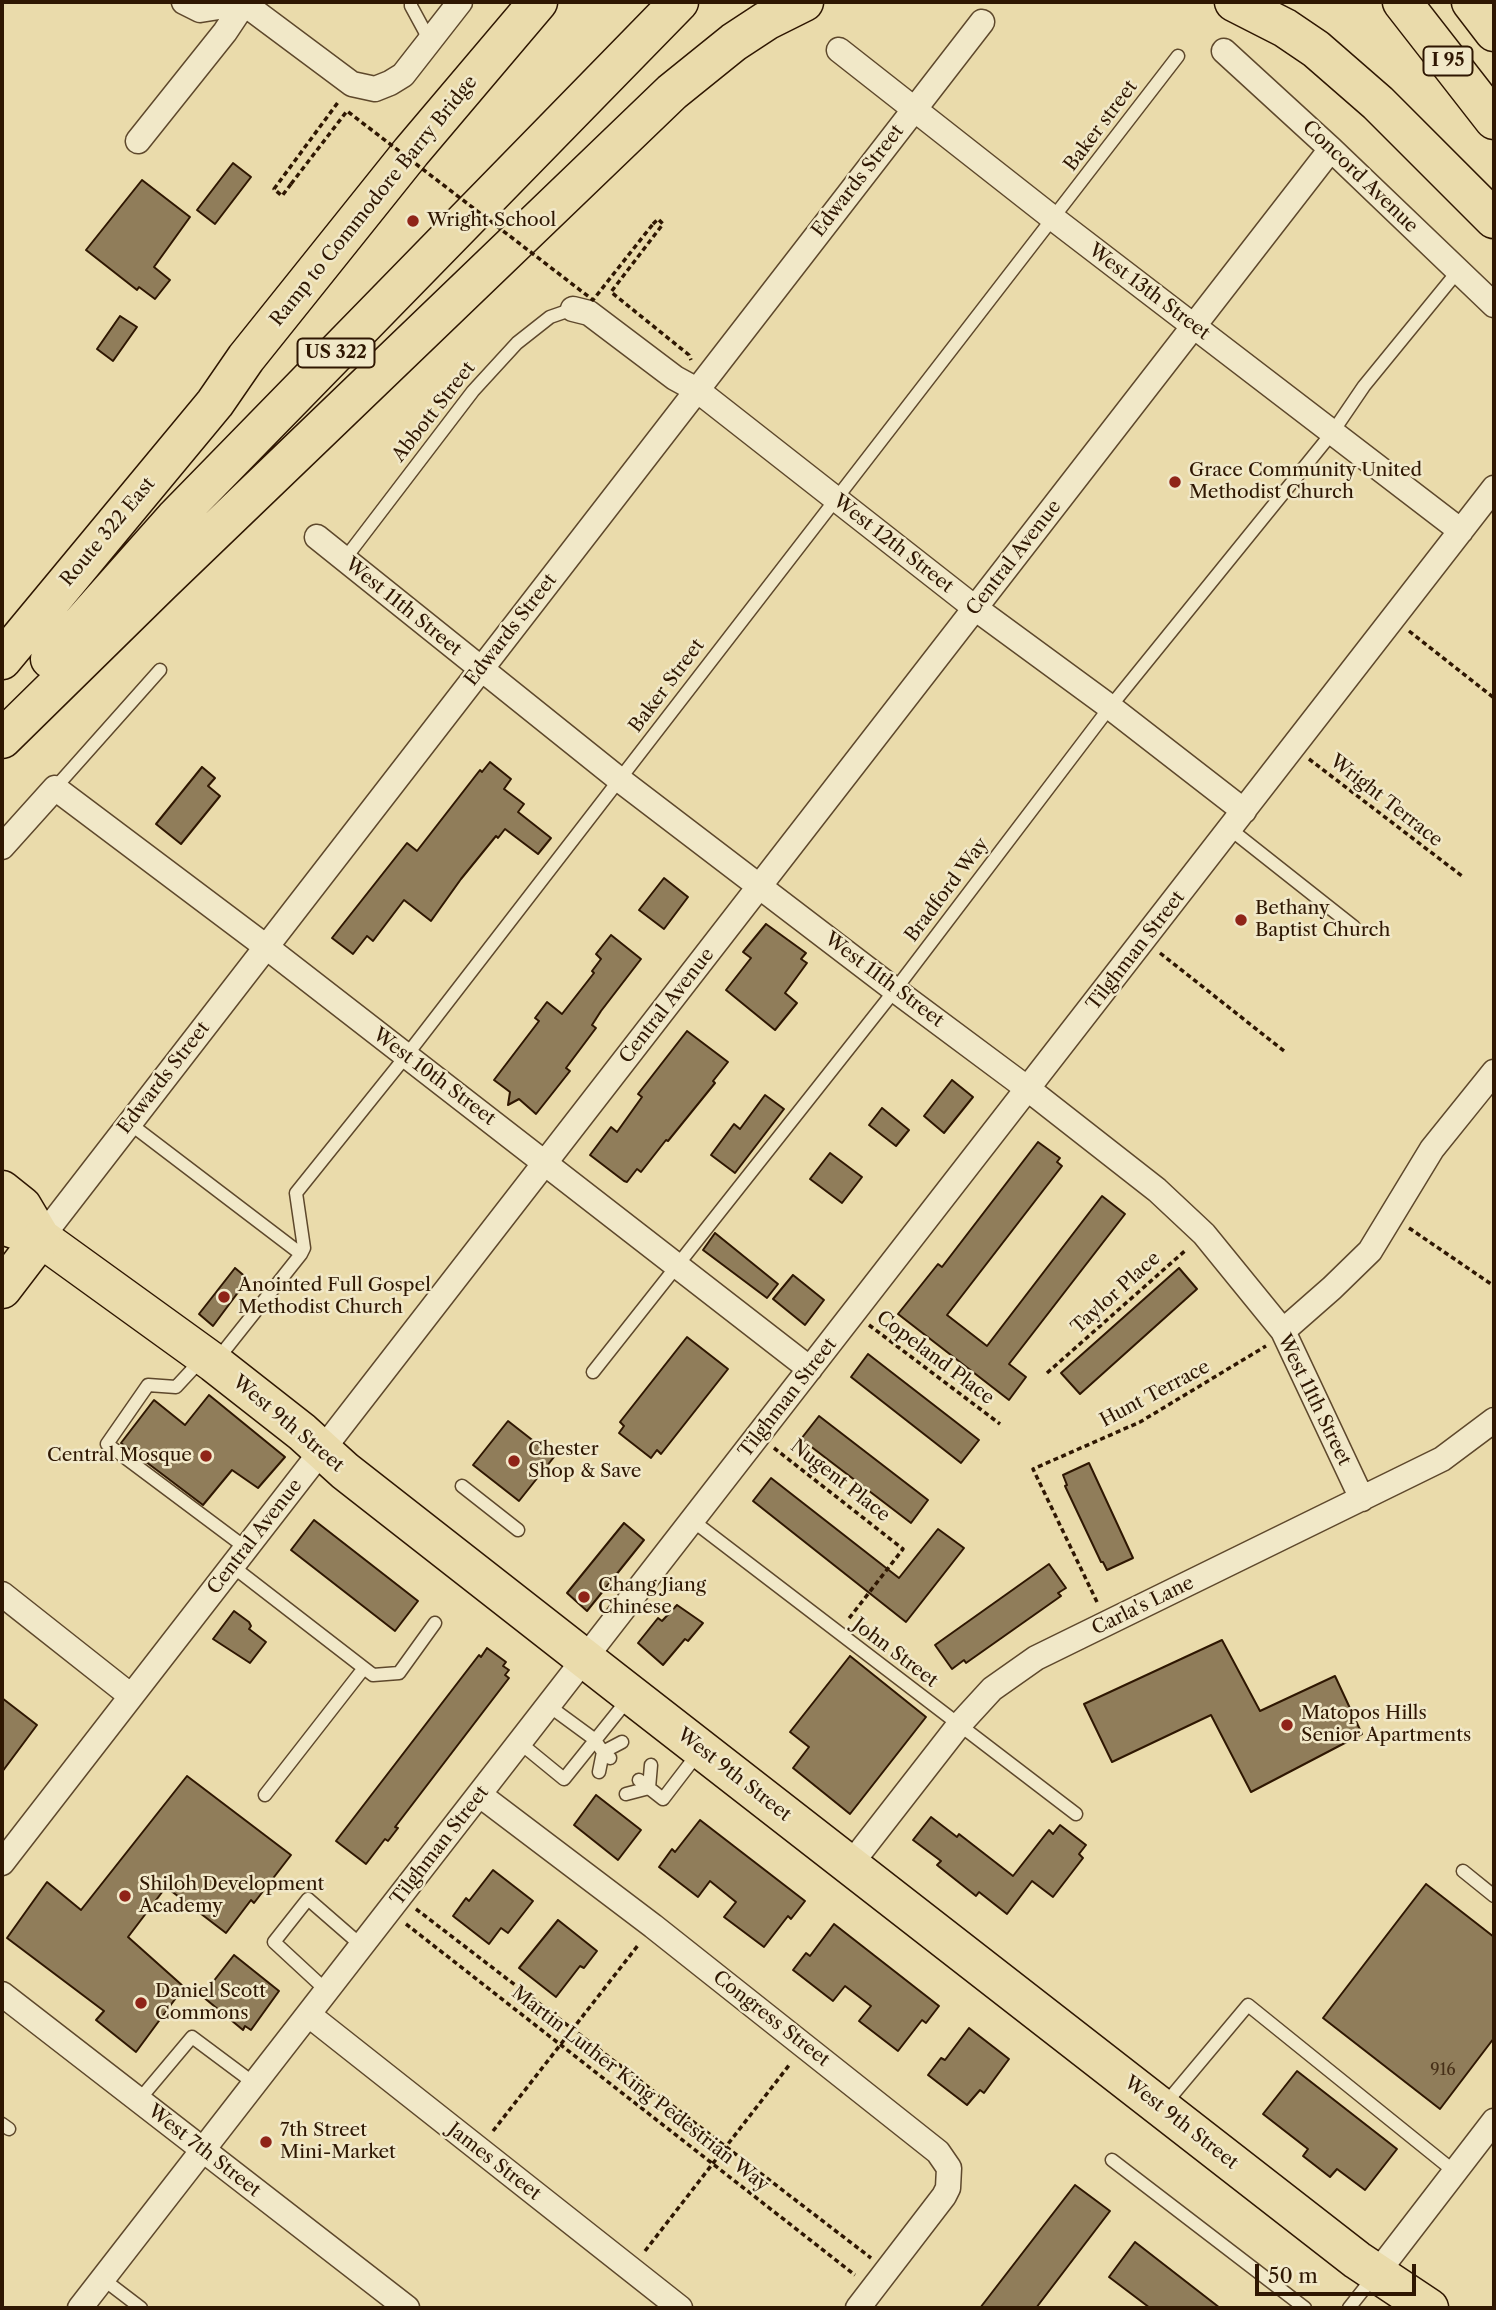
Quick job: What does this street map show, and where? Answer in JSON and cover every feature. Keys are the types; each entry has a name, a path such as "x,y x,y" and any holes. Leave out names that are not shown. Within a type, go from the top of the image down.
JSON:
{"main road":[{"name":"Ramp to Commodore Barry Bridge","path":"215,403 246,358 402,163 538,2"},
{"path":"215,403 254,365 562,2"},
{"name":"US 322","path":"2,713 175,518 679,2"},
{"path":"2,740 161,583 672,92 734,42 766,21 804,2"},
{"path":"1234,2 1285,28 1351,78 1494,219"},
{"name":"I 95","path":"1402,2 1494,120"},
{"name":"I 95","path":"1471,2 1494,32"},
{"name":"Route 322 East","path":"2,660 215,403"},
{"name":"West 9th Street","path":"2,1191 22,1206 41,1238"},
{"name":"West 9th Street","path":"2,1225 41,1238 210,1360 345,1471 1162,2108 1377,2273 1429,2308"},
{"path":"2,1289 41,1238"}],"street":[{"path":"184,2 200,10 243,2 352,84 375,89 403,75 460,2"},
{"path":"138,141 225,32 243,2"},
{"name":"Edwards Street","path":"41,1238 982,22"},
{"name":"West 13th Street","path":"839,50 1054,219 1461,531"},
{"name":"Concord Avenue","path":"1224,51 1494,304"},
{"name":"Central Avenue","path":"2,1863 1331,149"},
{"name":"West 12th Street","path":"573,309 589,313 675,378 697,390 975,608 1110,707 1237,820"},
{"name":"Tilghman Street","path":"80,2308 1494,488"},
{"name":"West 11th Street","path":"317,537 620,780 1157,1190 1204,1234 1283,1331 1362,1499"},
{"path":"2,847 55,788"},
{"name":"West 10th Street","path":"55,788 265,946 810,1369"},
{"path":"1283,1331 1370,1251 1432,1149 1494,1073"},
{"name":"Carla's Lane","path":"850,1865 959,1725 992,1689 1036,1658 1442,1459 1494,1420"},
{"path":"2,1594 131,1696"},
{"name":"Congress Street","path":"480,1794 653,1926 938,2151 949,2168 948,2188 874,2287"},
{"name":"West 7th Street","path":"2,1994 407,2308"},
{"name":"James Street","path":"309,2015 680,2308"},
{"path":"1377,2273 1494,2122"}],"lane":[{"path":"411,2 430,41"},
{"name":"Baker street","path":"1054,219 1178,57"},
{"name":"Baker Street","path":"301,1254 304,1248 296,1193 406,1056 834,499 1054,219"},
{"name":"Bradford Way","path":"593,1372 895,990 1110,707 1332,433 1364,386 1458,271"},
{"name":"Abbott Street","path":"344,559 482,381 517,343 550,317 573,309"},
{"path":"55,788 160,670"},
{"path":"1237,820 1354,927"},
{"path":"129,1123 301,1254 210,1360 176,1387 148,1385 107,1444 373,1675 399,1673 435,1623"},
{"path":"462,1486 518,1530"},
{"name":"John Street","path":"693,1521 1076,1814"},
{"path":"265,1795 364,1668"},
{"path":"520,1743 564,1779 632,1695"},
{"path":"549,1706 594,1739 607,1755"},
{"path":"598,1772 607,1755 622,1742"},
{"path":"644,1784 663,1799 701,1749"},
{"path":"626,1794 644,1784 651,1765"},
{"path":"1463,1871 1494,1896"},
{"path":"327,1991 274,1942 308,1899 362,1946"},
{"path":"1162,2108 1248,2005 1455,2172"},
{"path":"139,2100 192,2037 255,2084"},
{"path":"1112,2160 1305,2308"},
{"path":"1349,2308 1377,2273"},
{"path":"103,2279 141,2308"}],"path":[{"path":"352,84 274,189 282,196 347,110 593,300 658,219 663,224 611,292 689,355 697,390"},
{"path":"1394,619 1494,698"},
{"name":"Wright Terrace","path":"1294,747 1462,876"},
{"path":"1144,941 1284,1051"},
{"path":"1393,1216 1494,1286"},
{"name":"Taylor Place","path":"1047,1373 1204,1234"},
{"name":"Copeland Place","path":"854,1313 1000,1424"},
{"name":"Hunt Terrace","path":"1107,1623 1032,1469 1140,1422 1263,1349 1283,1331"},
{"name":"Nugent Place","path":"759,1436 903,1549 838,1634"},
{"name":"Martin Luther King Pedestrian Way","path":"395,1904 571,2029 725,2147 874,2287"},
{"name":"Martin Luther King Pedestrian Way","path":"395,1904 559,2044 874,2287"},
{"path":"479,2149 653,1926"},
{"path":"631,2269 804,2046"}],"building":[{"path":"233,163 251,177 215,224 197,210"},
{"path":"142,180 190,217 154,267 170,280 155,299 139,287 137,290 86,250"},
{"path":"120,316 137,327 113,361 97,349"},
{"path":"490,762 511,779 504,789 524,804 518,812 551,838 538,854 505,829 498,838 496,836 461,879 431,921 404,900 373,941 367,936 353,954 332,938 407,843 417,851 480,770 482,772"},
{"path":"202,767 215,778 208,786 220,796 181,844 156,824"},
{"path":"664,878 688,897 664,929 639,910"},
{"path":"766,924 806,953 801,959 807,963 785,993 797,1003 775,1030 726,990 751,958 743,952"},
{"path":"611,935 641,959 592,1025 596,1028 566,1068 570,1071 536,1114 519,1099 508,1105 510,1092 494,1080 539,1021 535,1018 547,1002 562,1014 594,973 592,971 601,959 596,954"},
{"path":"687,1031 728,1062 713,1081 715,1083 641,1172 637,1169 627,1182 624,1181 590,1155 611,1127 617,1132 642,1097 638,1094"},
{"path":"952,1080 973,1097 944,1133 924,1116"},
{"path":"765,1095 784,1109 735,1173 711,1155 734,1124 740,1129"},
{"path":"882,1108 909,1130 896,1146 869,1125"},
{"path":"1038,1142 1060,1158 1057,1162 1062,1166 947,1315 987,1346 1102,1196 1125,1214 1009,1364 1026,1377 1009,1400 898,1314 938,1264 942,1267"},
{"path":"830,1153 862,1177 842,1203 810,1179"},
{"path":"715,1233 778,1284 767,1298 703,1250"},
{"name":"Anointed Full Gospel Methodist Church","path":"235,1268 248,1279 213,1326 199,1314"},
{"path":"1179,1268 1197,1289 1080,1394 1061,1373"},
{"path":"793,1275 824,1300 805,1325 773,1299"},
{"path":"687,1337 728,1369 661,1454 657,1450 651,1458 619,1433 624,1426 620,1422"},
{"path":"868,1354 979,1440 961,1463 851,1377"},
{"path":"209,1395 285,1457 258,1488 232,1470 203,1505 121,1443 154,1400 185,1425"},
{"path":"819,1416 928,1500 911,1523 801,1439"},
{"name":"Chester Shop & Save","path":"508,1421 554,1457 519,1501 473,1465"},
{"path":"1089,1463 1133,1558 1107,1570 1065,1486 1067,1485 1063,1475"},
{"path":"771,1478 899,1578 938,1529 964,1548 906,1622 753,1501"},
{"path":"314,1520 418,1601 395,1631 291,1550"},
{"path":"624,1523 644,1540 587,1611 567,1593"},
{"path":"1049,1564 1066,1588 1058,1593 1061,1596 966,1663 964,1660 952,1669 935,1645"},
{"path":"677,1605 703,1623 663,1665 638,1643 658,1618 662,1621"},
{"path":"234,1611 249,1622 249,1629 266,1642 250,1663 213,1639"},
{"name":"Matopos Hills Senior Apartments","path":"1222,1640 1260,1711 1335,1676 1362,1734 1251,1792 1211,1715 1112,1762 1084,1704"},
{"path":"487,1648 506,1662 503,1666 509,1670 505,1675 509,1678 395,1827 398,1828 388,1841 385,1839 366,1864 336,1841"},
{"path":"850,1656 926,1717 850,1814 793,1768 809,1747 790,1732"},
{"path":"2,1698 37,1725 2,1772"},
{"path":"187,1776 291,1855 254,1903 251,1900 226,1933 166,1887 128,1937 184,1987 136,2052 96,2020 104,2011 7,1938 47,1882 81,1910"},
{"path":"596,1795 641,1830 618,1860 574,1825"},
{"path":"931,1817 957,1837 959,1834 1013,1876 1049,1830 1053,1834 1060,1825 1086,1845 1079,1854 1083,1858 1053,1897 1032,1881 1007,1914 979,1892 976,1896 937,1865 941,1861 913,1840"},
{"path":"700,1820 805,1901 791,1919 788,1916 764,1947 724,1917 736,1902 710,1881 698,1897 659,1867 672,1849 675,1852"},
{"path":"493,1870 533,1901 508,1933 501,1928 489,1944 453,1916 466,1898 469,1901"},
{"path":"1426,1884 1494,1937 1494,2038 1440,2109 1323,2018"},
{"path":"558,1920 597,1951 584,1968 580,1966 556,1997 519,1968"},
{"path":"834,1924 939,2006 926,2023 922,2020 898,2051 859,2021 871,2006 845,1986 833,2001 793,1970 806,1953 810,1956"},
{"path":"234,1955 279,1991 251,2030 245,2026 243,2030 202,1996"},
{"path":"969,2028 1009,2059 984,2093 980,2090 967,2105 928,2075 941,2058 945,2060"},
{"path":"1297,2071 1397,2149 1365,2190 1337,2169 1330,2177 1303,2156 1308,2149 1263,2114"},
{"path":"1075,2185 1110,2211 1036,2308 980,2308"},
{"path":"1135,2242 1220,2308 1150,2308 1109,2277"}],"place":[{"name":"Wright School","path":"413,221"},
{"name":"Grace Community United Methodist Church","path":"1175,482"},
{"name":"Bethany Baptist Church","path":"1241,920"},
{"name":"Anointed Full Gospel Methodist Church","path":"224,1297"},
{"name":"Central Mosque","path":"206,1456"},
{"name":"Chester Shop & Save","path":"514,1461"},
{"name":"Chang Jiang Chinese","path":"584,1597"},
{"name":"Matopos Hills Senior Apartments","path":"1287,1725"},
{"name":"Shiloh Development Academy","path":"125,1896"},
{"name":"Daniel Scott Commons","path":"141,2003"},
{"name":"7th Street Mini-Market","path":"266,2142"}]}
